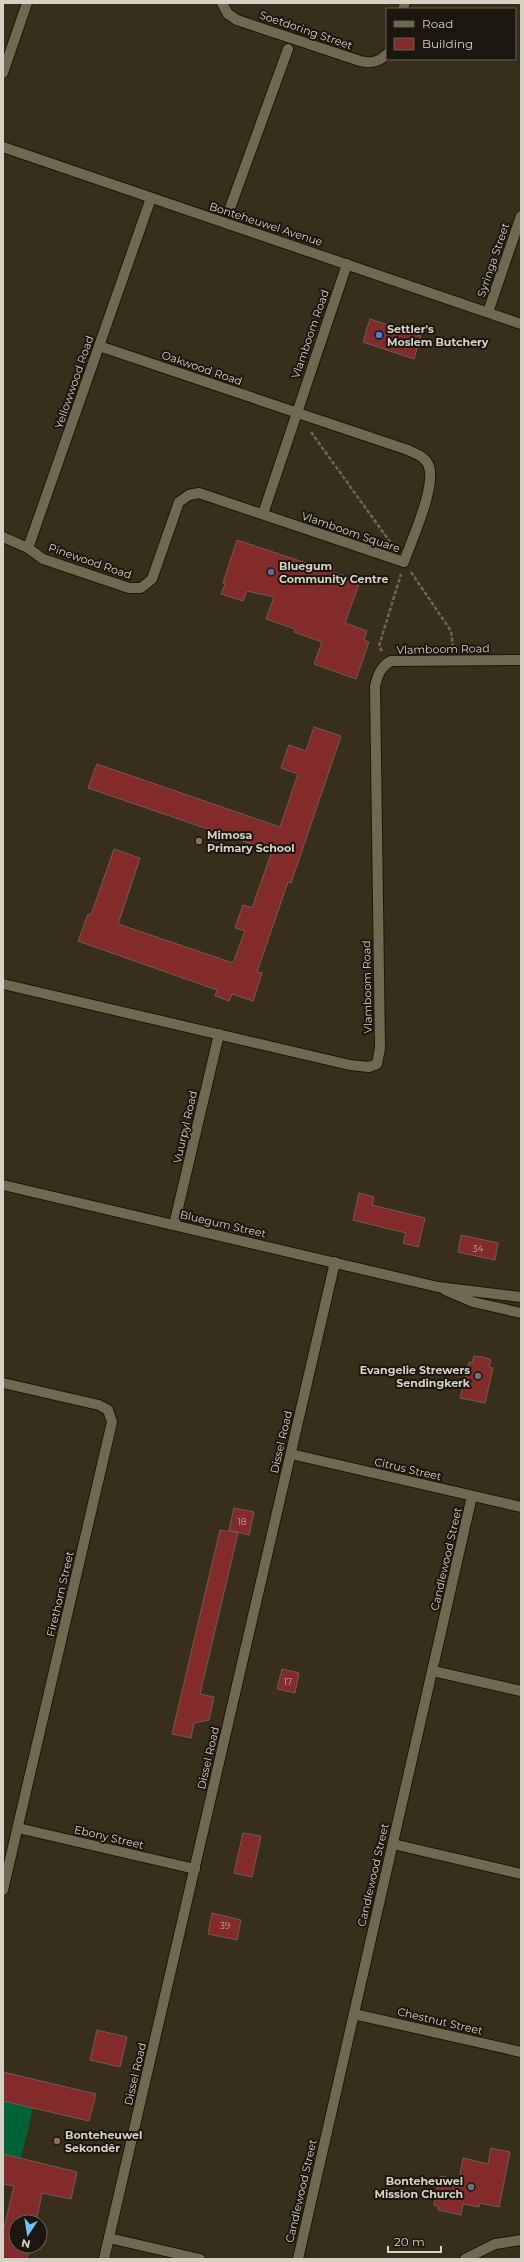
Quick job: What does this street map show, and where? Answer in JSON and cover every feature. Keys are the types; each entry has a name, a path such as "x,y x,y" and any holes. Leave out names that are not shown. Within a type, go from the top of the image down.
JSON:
{"street":[{"path":"3,73 27,3"},
{"name":"Soetdoring Street","path":"222,3 228,14 237,20 360,61 372,63 378,61 386,55"},
{"path":"230,208 288,48"},
{"name":"Bonteheuwel Avenue","path":"3,147 521,324"},
{"name":"Yellowwood Road","path":"28,548 151,198"},
{"name":"Syringa Street","path":"488,312 521,216"},
{"name":"Vlamboom Road","path":"297,412 347,264"},
{"name":"Oakwood Road","path":"99,346 297,412"},
{"path":"263,514 297,412"},
{"name":"Vlamboom Square","path":"263,514 404,562 430,486 428,465 422,457 408,450 297,412"},
{"name":"Pinewood Road","path":"28,548 43,559 135,589 147,584 152,578 176,507 184,498 194,494 204,494 263,514"},
{"path":"3,537 28,548"},
{"name":"Vlamboom Road","path":"3,984 350,1065 370,1067 377,1064 380,1048 375,686 379,672 384,665 391,661 521,660"},
{"name":"Vuurpyl Road","path":"174,1225 219,1034"},
{"name":"Bluegum Street","path":"3,1185 438,1287 521,1296"},
{"name":"Dissel Road","path":"104,2259 335,1262"},
{"name":"Bluegum Street","path":"438,1287 473,1302 521,1313"},
{"name":"Firethorn Street","path":"3,1383 99,1404 108,1410 112,1422 3,1890"},
{"name":"Citrus Street","path":"290,1454 521,1507"},
{"name":"Candlewood Street","path":"298,2259 472,1496"},
{"path":"433,1671 521,1691"},
{"name":"Ebony Street","path":"18,1828 194,1869"},
{"path":"393,1844 521,1874"},
{"name":"Chestnut Street","path":"354,2014 521,2052"},
{"path":"109,2238 200,2259"},
{"path":"465,2259 496,2244 521,2240"}],"path":[{"path":"310,431 391,544"},
{"path":"404,562 451,631 453,651"},
{"path":"391,661 379,646 404,562"}],"green space":[{"path":"3,2101 33,2108 21,2159 3,2154"}],"building":[{"path":"370,319 421,336 414,359 363,342"},
{"path":"237,540 351,578 350,581 359,584 345,623 367,631 364,640 369,642 356,679 314,664 322,642 294,632 295,629 266,619 274,597 247,591 243,601 221,594 225,584 223,583"},
{"path":"314,727 341,736 291,883 288,882 257,972 262,973 253,1001 232,994 229,1001 215,996 217,990 78,941 88,914 91,915 114,849 140,858 118,924 233,963 245,931 235,928 243,905 252,908 272,851 88,788 97,764 280,827 298,774 281,768 289,745 306,751"},
{"path":"359,1193 374,1197 372,1205 425,1218 418,1247 403,1243 406,1233 353,1220"},
{"path":"461,1235 498,1243 495,1260 458,1252"},
{"name":"Evangelie Strewers Sendingkerk","path":"474,1356 491,1360 489,1367 493,1368 485,1403 460,1398 469,1362 472,1363"},
{"path":"234,1508 254,1512 249,1535 229,1530"},
{"path":"220,1530 238,1533 200,1694 214,1697 209,1720 194,1723 191,1738 172,1734"},
{"path":"282,1669 299,1673 295,1693 277,1689"},
{"path":"243,1833 261,1836 252,1877 234,1873"},
{"path":"212,1913 241,1920 237,1940 208,1934"},
{"path":"97,2030 127,2037 120,2067 90,2060"},
{"path":"3,2072 96,2094 89,2121 3,2101"},
{"name":"Bonteheuwel Mission Church","path":"491,2148 510,2152 499,2207 480,2203 479,2207 463,2204 461,2215 438,2210 439,2207 434,2205 440,2176 459,2180 463,2158 488,2164"},
{"path":"3,2154 77,2172 71,2199 42,2193 38,2214 8,2214 8,2254 28,2254 27,2259 3,2259 3,2232 14,2186 3,2184"}],"place":[{"name":"Settler's Moslem Butchery","path":"379,335"},
{"name":"Bluegum Community Centre","path":"271,572"},
{"name":"Mimosa Primary School","path":"199,841"},
{"name":"Evangelie Strewers Sendingkerk","path":"478,1376"},
{"name":"Bonteheuwel Sekondêr","path":"57,2141"},
{"name":"Bonteheuwel Mission Church","path":"471,2187"}]}
